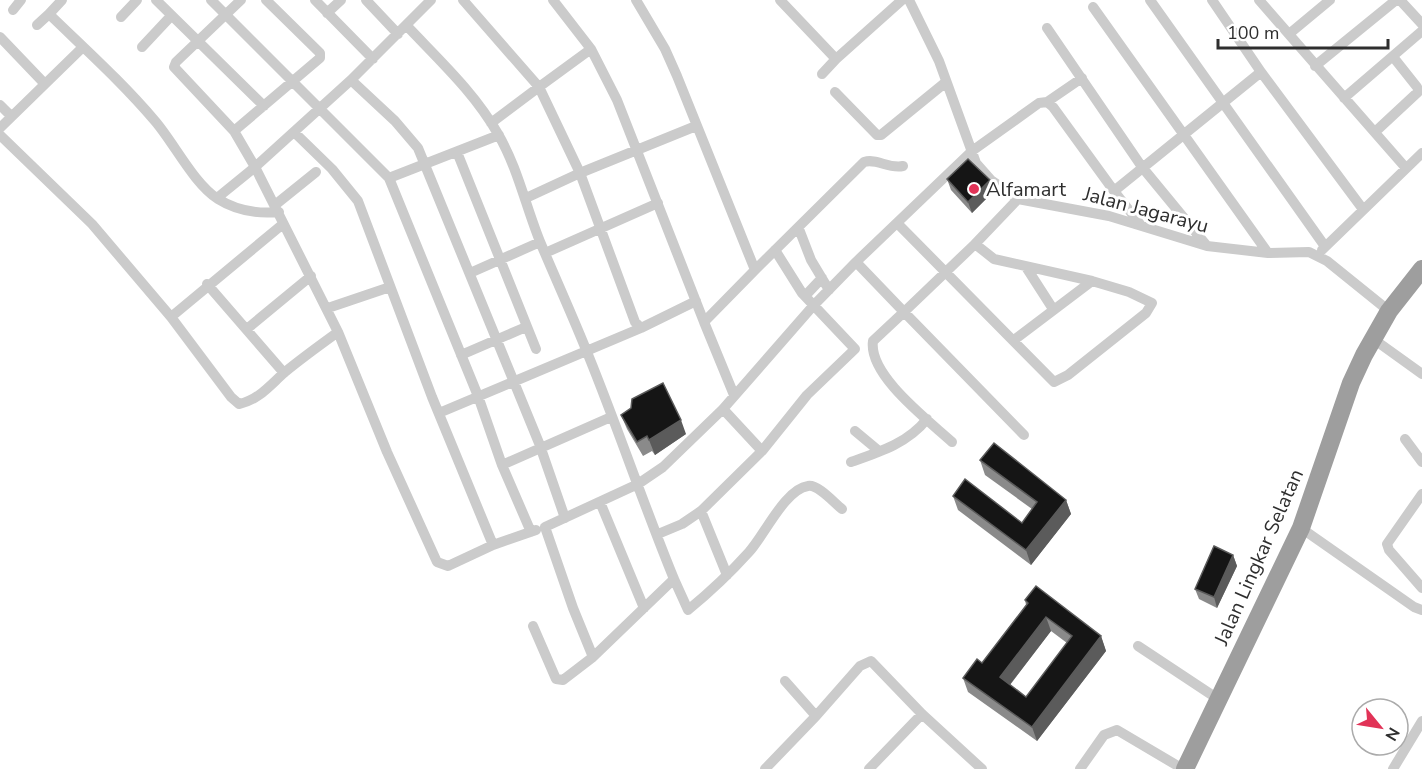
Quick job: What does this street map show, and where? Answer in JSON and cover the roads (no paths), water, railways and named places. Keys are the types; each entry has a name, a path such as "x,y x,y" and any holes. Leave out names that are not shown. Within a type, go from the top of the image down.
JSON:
{"highway":[{"name":"Jalan Lingkar Selatan","path":"1184,769 1301,528 1351,383 1372,338 1389,311 1422,269"}],"street":[{"path":"13,10 21,0"},
{"path":"37,25 62,0"},
{"path":"121,17 137,0"},
{"path":"156,0 264,106"},
{"path":"211,0 389,178 461,355 502,465 531,532"},
{"path":"241,0 176,62 174,67 234,131 255,168 328,308 387,452 437,562 448,566 493,545 545,527 638,484 671,460 723,409 813,306 972,151 1040,103 1047,102 1082,78"},
{"path":"234,131 320,58 320,53 266,0"},
{"path":"315,0 373,59"},
{"path":"327,13 341,0"},
{"path":"366,0 403,30 468,91 499,135 688,610 752,549 782,507 801,488 813,486 842,509"},
{"path":"217,198 295,133 403,30 431,0"},
{"path":"463,0 539,87 580,173 635,322 641,328"},
{"path":"553,0 591,49 638,149 734,395"},
{"path":"636,0 665,49 677,76 755,270"},
{"path":"780,0 836,59"},
{"path":"822,74 902,0"},
{"name":"Jalan Jagarayu","path":"909,0 939,61 972,151 983,171 1017,199 1140,224 1207,246 1268,253 1322,251"},
{"path":"1150,0 1224,104 1322,251 1389,311"},
{"path":"1212,0 1261,72 1362,208"},
{"path":"1260,0 1406,167"},
{"path":"1289,34 1330,0"},
{"path":"1316,66 1398,0 1422,24"},
{"path":"1093,7 1185,133 1268,253"},
{"path":"49,14 155,120 199,181 217,198 260,214 277,209 316,172"},
{"path":"142,47 171,16"},
{"path":"1047,28 1142,167 1207,246"},
{"path":"1344,98 1422,32"},
{"path":"0,37 44,83"},
{"path":"0,128 83,47"},
{"path":"491,123 591,49"},
{"path":"1375,132 1418,92 1417,87 1394,58"},
{"path":"1114,191 1261,72"},
{"path":"351,80 395,121 418,148 541,447 565,518"},
{"path":"835,92 877,135 881,135 945,81"},
{"path":"1047,102 1140,224"},
{"path":"0,105 11,116"},
{"path":"526,198 580,173 696,126"},
{"path":"295,133 332,168 353,194 493,545"},
{"path":"0,135 92,224 171,317 240,404 247,403 272,386 338,332"},
{"path":"389,178 499,135"},
{"path":"457,152 536,349"},
{"path":"1322,251 1362,208 1422,153"},
{"path":"704,322 864,162 870,160 892,168 903,166"},
{"path":"952,442 890,383 876,364 873,341 975,244 1017,199"},
{"path":"545,253 658,203"},
{"path":"897,223 1014,340 1049,380 1058,381 1151,307 1152,303 1145,298 1092,281 994,259 975,244"},
{"path":"171,317 207,284 283,224"},
{"path":"798,230 821,279 829,290"},
{"path":"470,273 540,242"},
{"path":"658,534 682,524 701,511 762,451 807,395 855,349 813,306 777,249"},
{"path":"856,262 1024,435"},
{"path":"1026,267 1053,309"},
{"path":"248,328 311,276"},
{"path":"806,296 821,279"},
{"path":"1014,340 1092,281"},
{"path":"207,284 248,328 284,374"},
{"path":"328,308 390,287"},
{"path":"439,413 641,328 696,301"},
{"path":"461,355 526,327"},
{"path":"1372,338 1422,374"},
{"path":"723,409 762,451"},
{"path":"502,465 611,417"},
{"path":"851,462 913,436 927,419"},
{"path":"855,431 879,451"},
{"path":"1405,439 1422,462"},
{"path":"1422,494 1387,544 1389,550 1422,588"},
{"path":"600,502 644,608"},
{"path":"1413,507 1422,517"},
{"path":"701,511 727,575"},
{"path":"545,527 593,657"},
{"path":"1301,528 1414,607 1422,610"},
{"path":"533,626 556,679 563,680 593,657 674,579"},
{"path":"1137,646 1218,699"},
{"path":"765,769 866,661 877,665 922,714 976,767"},
{"path":"785,681 816,716"},
{"path":"869,769 922,714"},
{"path":"1393,769 1422,722"},
{"path":"1080,769 1104,735 1117,730 1184,769"}],"place":[{"name":"Alfamart","path":"974,189"}]}
